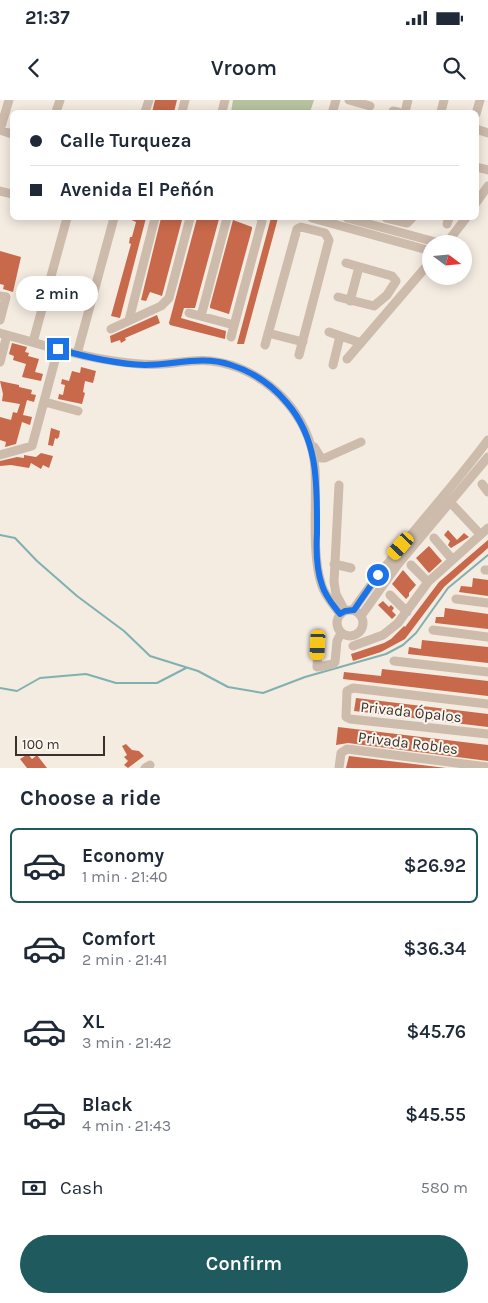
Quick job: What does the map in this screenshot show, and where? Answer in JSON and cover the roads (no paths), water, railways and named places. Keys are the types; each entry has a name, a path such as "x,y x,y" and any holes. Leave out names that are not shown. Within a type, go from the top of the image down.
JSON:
{"street":[{"path":"0,130 9,100"},
{"path":"333,110 336,100"},
{"path":"350,100 370,106"},
{"path":"479,200 488,186"},
{"path":"33,342 66,220"},
{"path":"77,354 113,220"},
{"path":"129,320 154,220"},
{"path":"111,328 161,306 169,298 189,220"},
{"path":"201,316 226,220"},
{"path":"231,337 262,220"},
{"path":"315,220 315,230"},
{"path":"322,220 422,248"},
{"path":"354,220 422,238"},
{"path":"389,220 391,230"},
{"path":"394,220 407,223 410,220"},
{"path":"452,235 464,220"},
{"path":"265,346 297,229 301,226 325,233 329,236 329,240 299,355"},
{"path":"338,297 374,306 395,284 396,278 346,263"},
{"path":"350,301 359,267"},
{"path":"347,359 422,272"},
{"path":"387,294 396,304"},
{"path":"0,296 6,298 0,316"},
{"path":"189,313 234,325"},
{"path":"329,332 361,343"},
{"path":"268,333 303,342"},
{"path":"0,362 4,334 77,354 142,365 190,360 230,364 262,379 278,392 292,408 321,458 361,442"},
{"path":"333,365 340,336"},
{"path":"0,455 32,446 58,349"},
{"path":"45,402 78,411"},
{"path":"310,440 315,462 318,570 326,595 347,611 362,616"},
{"path":"478,453 488,458 449,501 399,563 362,616 363,624 358,633 349,636 341,632 337,623 488,440"},
{"path":"476,472 488,469"},
{"path":"338,485 334,564 335,577 347,611"},
{"path":"449,501 480,534"},
{"path":"354,646 382,635 398,623 428,582 488,528"},
{"path":"434,538 452,559"},
{"path":"334,564 351,568"},
{"path":"412,565 428,582"},
{"path":"390,595 407,612"},
{"path":"456,599 488,603"},
{"path":"433,630 488,637"},
{"path":"318,645 317,667 333,664 337,641 341,632"},
{"path":"394,661 488,672"},
{"name":"Privada Ópalos","path":"488,704 353,688 347,691 345,712 346,716 350,719 488,734"},
{"name":"Privada Robles","path":"339,768 341,753 347,749 488,767"}],"waterway":[{"path":"0,535 15,538 37,561 77,596 124,631 150,656 198,671 228,687 263,693 305,677 386,654 403,645 416,633 448,588 488,555"},
{"path":"0,688 17,691 40,678 86,674 116,683 157,683 186,668"}]}
